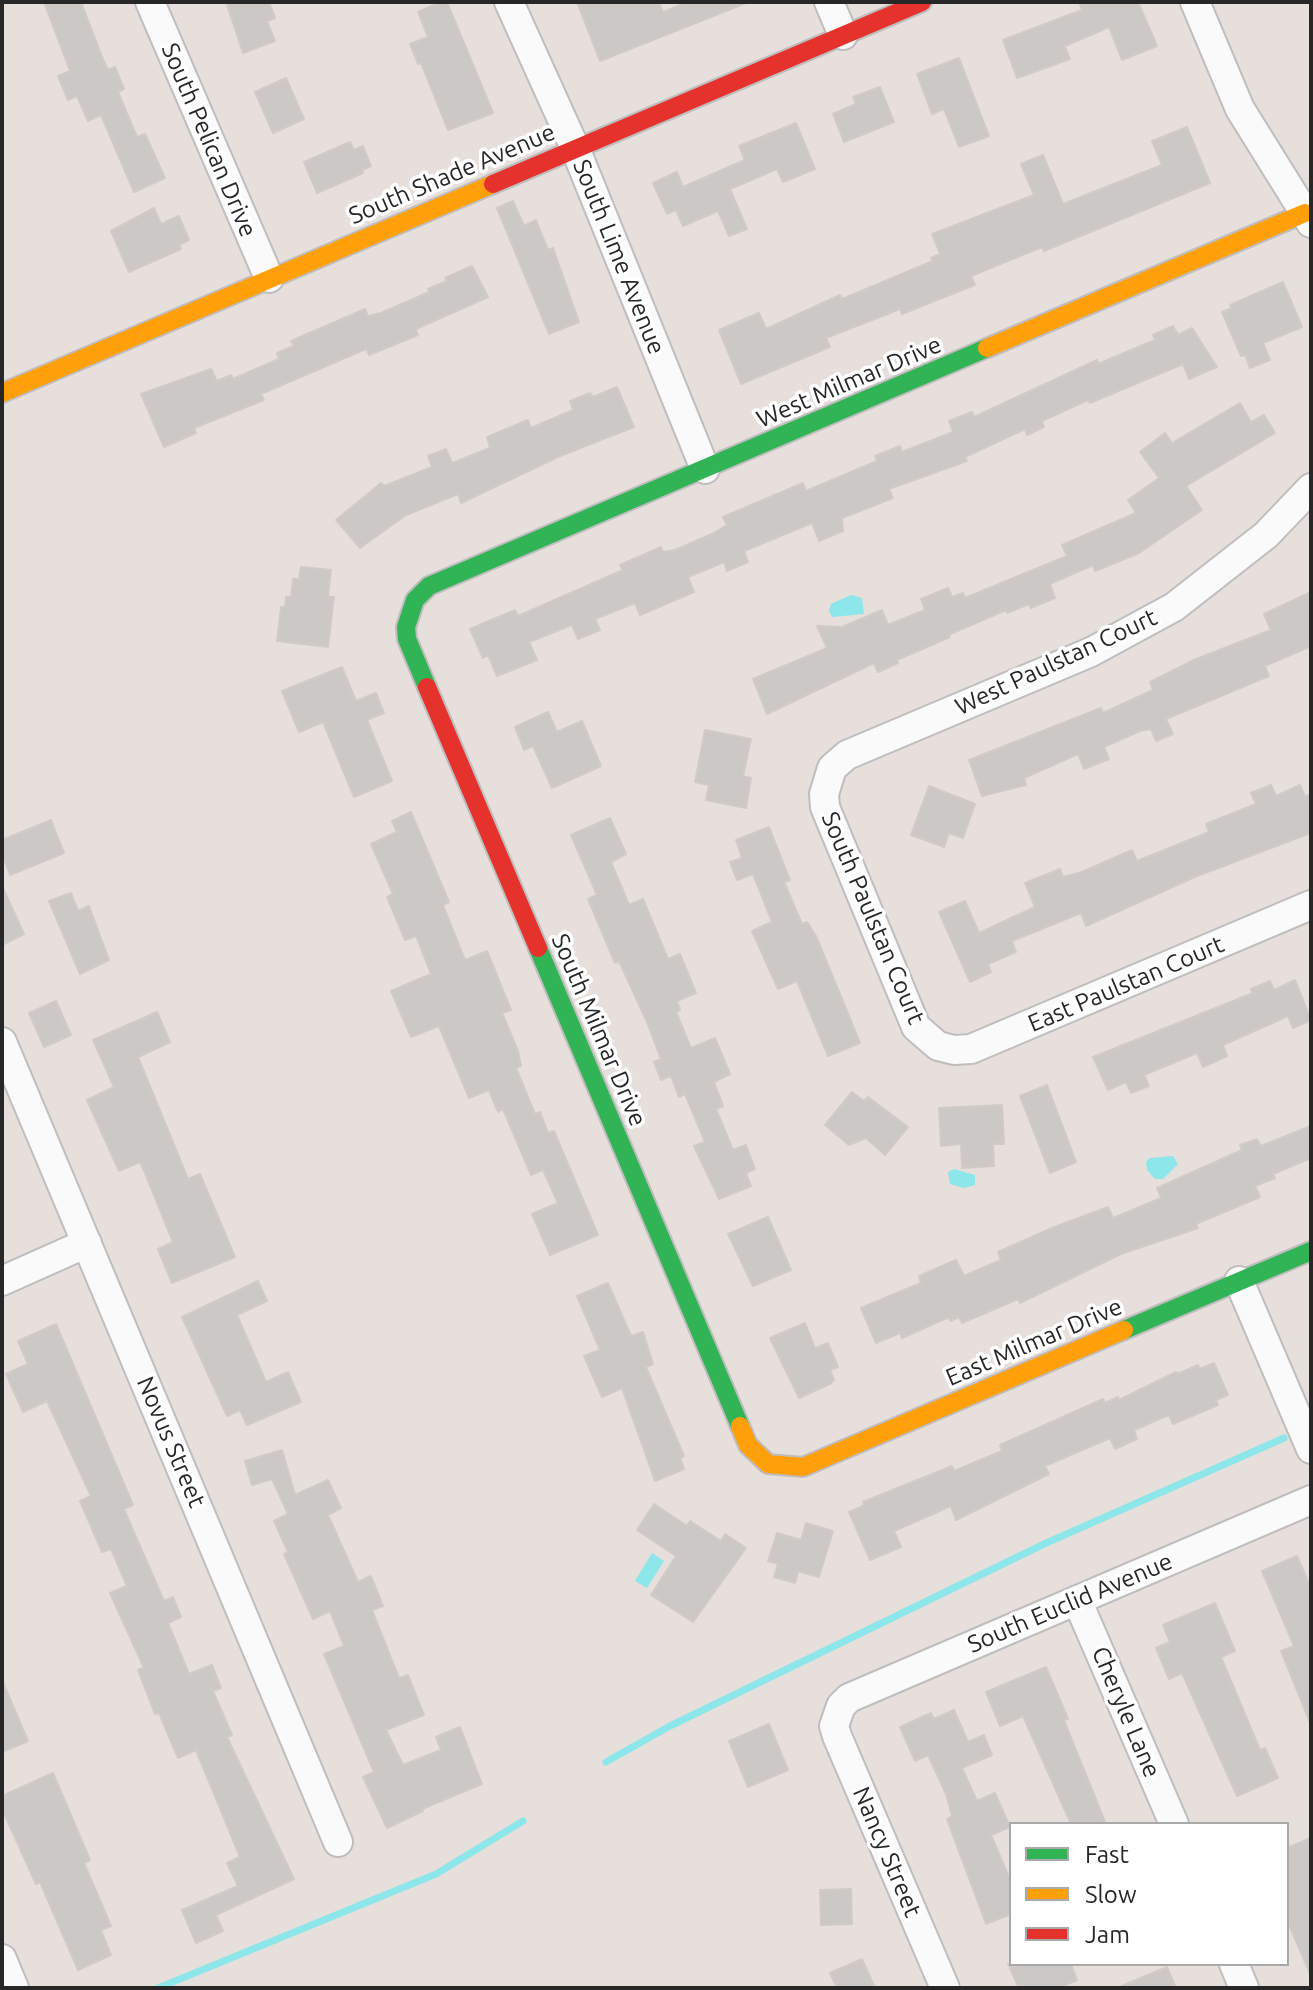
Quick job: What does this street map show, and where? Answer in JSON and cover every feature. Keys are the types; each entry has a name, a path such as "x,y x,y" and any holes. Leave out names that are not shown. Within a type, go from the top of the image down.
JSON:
{"street":[{"name":"South Pelican Drive","path":"150,2 269,278"},
{"name":"South Lime Avenue","path":"509,2 575,148 705,469"},
{"path":"829,2 843,35"},
{"name":"South Shade Avenue","path":"2,393 922,2"},
{"path":"1195,2 1240,109 1308,218"},
{"name":"West Milmar Drive","path":"415,600 429,586 1308,218"},
{"name":"West Paulstan Court","path":"826,782 832,768 847,755 1091,652 1174,607 1266,535 1311,488"},
{"name":"South Milmar Drive","path":"415,600 409,611 407,639 748,1445 756,1455 775,1467"},
{"name":"South Paulstan Court","path":"826,782 825,807 916,1027 938,1046"},
{"name":"East Paulstan Court","path":"938,1046 971,1049 1311,905"},
{"name":"Novus Street","path":"2,1042 338,1842"},
{"path":"2,1281 87,1243"},
{"name":"East Milmar Drive","path":"775,1467 803,1467 1311,1251"},
{"path":"1239,1281 1311,1449"},
{"name":"South Euclid Avenue","path":"836,1716 849,1698 1311,1500"},
{"name":"Cheryle Lane","path":"1077,1600 1173,1822"},
{"name":"Nancy Street","path":"836,1716 837,1736 945,1988"},
{"path":"2,1959 14,1988"},
{"path":"1235,1966 1244,1988"}],"water":[{"path":"851,595 862,598 864,614 832,617 829,611 831,604"},
{"path":"1173,1156 1178,1164 1163,1179 1155,1179 1147,1170 1146,1162 1150,1158"},
{"path":"954,1169 975,1175 975,1185 964,1188 950,1184 948,1172"},
{"path":"652,1553 664,1561 647,1588 635,1581"}],"building":[{"path":"44,2 81,2 108,70 115,67 124,89 118,92 137,137 145,134 165,178 134,192 101,115 88,121 77,96 68,100 58,76 70,71"},
{"path":"226,2 269,2 275,18 267,21 275,41 243,53"},
{"path":"447,2 493,113 448,130 410,44 428,37 418,12"},
{"path":"577,2 659,2 663,12 688,2 746,3 600,61"},
{"path":"1079,2 1138,2 1157,46 1122,60 1109,27 1065,46 1070,59 1017,78 1003,40 1082,10"},
{"path":"959,58 989,136 959,147 944,109 932,114 917,74"},
{"path":"286,78 304,119 273,133 255,92"},
{"path":"880,87 894,122 844,142 833,114 856,104 853,97"},
{"path":"796,123 815,169 783,182 777,169 730,189 747,229 729,236 718,211 683,226 676,210 667,214 653,183 677,172 683,187 745,160 739,146"},
{"path":"1187,127 1210,183 1044,251 1042,247 971,276 975,285 902,314 900,309 826,338 830,347 741,384 719,330 759,313 766,329 840,295 842,299 933,261 931,258 940,254 932,234 1034,195 1021,164 1043,155 1063,204 1162,165 1152,141"},
{"path":"350,142 354,150 363,146 371,166 362,170 363,173 317,193 304,162"},
{"path":"513,201 524,226 536,220 548,250 553,248 579,322 549,334 497,208"},
{"path":"154,208 161,224 179,216 189,240 179,245 181,249 129,272 111,231"},
{"path":"472,266 488,297 416,329 418,335 369,355 366,349 261,394 264,400 194,428 196,433 164,447 141,394 211,369 217,381 231,375 233,379 279,359 277,353 294,346 291,341 365,309 368,316 381,313 429,292 428,289 447,281 445,278"},
{"path":"1283,282 1302,327 1263,343 1270,360 1250,368 1245,355 1241,356 1222,312 1232,308 1230,305"},
{"path":"1173,326 1178,335 1192,328 1217,367 1189,379 1183,364 1090,403 1088,400 1042,421 1044,427 1027,435 1025,429 965,457 967,461 889,489 893,498 842,518 843,531 819,541 812,523 744,551 748,562 727,571 724,562 688,577 694,592 640,615 635,603 595,619 600,630 578,639 572,625 529,642 537,660 497,676 488,655 483,658 470,629 515,610 518,616 623,570 620,565 661,547 663,552 675,550 712,534 727,525 723,517 803,483 806,491 877,461 875,456 900,446 902,452 953,432 949,421 972,412 974,417 1097,360 1098,364 1155,340 1153,335"},
{"path":"617,387 634,427 560,456 461,503 458,494 406,515 360,548 336,520 381,483 384,486 432,467 428,456 446,449 452,463 490,448 487,437 528,420 531,428 573,410 570,401 590,393 593,397"},
{"path":"1240,403 1251,422 1264,415 1275,433 1186,486 1202,510 1139,553 1095,571 1093,565 1050,584 1055,598 1031,608 1029,604 1007,613 1006,610 948,635 950,637 897,660 898,663 878,672 874,663 767,714 753,679 827,648 817,626 842,627 882,610 888,625 925,610 921,599 948,588 952,597 963,593 965,598 1067,556 1062,545 1136,513 1128,500 1159,478 1140,452 1165,433 1172,443"},
{"path":"301,567 331,570 328,597 334,597 328,647 277,641 281,607 285,607 286,597 291,597 293,579 299,579"},
{"path":"1311,592 1311,646 1265,666 1269,676 1166,719 1173,734 1156,741 1151,729 1140,731 1104,747 1109,759 1084,769 1078,754 1024,778 1026,785 982,796 969,760 1101,708 1103,713 1153,690 1150,682 1196,659 1271,630 1264,614"},
{"path":"342,667 356,701 376,693 384,713 367,720 392,781 354,797 323,722 299,732 282,691"},
{"path":"548,712 557,732 582,721 601,766 552,788 533,746 524,750 515,727"},
{"path":"705,730 751,739 743,776 751,778 746,808 706,800 709,785 695,782"},
{"path":"1271,785 1276,796 1300,785 1305,797 1311,794 1311,833 1197,876 1086,926 1081,913 1012,941 1016,952 988,964 991,972 970,982 939,912 965,901 979,933 1035,907 1025,883 1060,869 1063,877 1082,872 1132,850 1137,861 1209,832 1206,824 1256,804 1251,793"},
{"path":"929,786 975,804 963,838 949,833 944,847 911,835"},
{"path":"411,812 449,902 443,905 465,960 487,951 511,1010 502,1013 518,1051 521,1066 516,1068 535,1114 540,1112 548,1133 554,1131 598,1235 550,1255 532,1214 558,1203 543,1170 531,1175 503,1109 498,1112 489,1090 469,1098 439,1026 411,1037 391,991 431,974 416,936 405,940 387,897 393,894 371,844 397,832 392,821"},
{"path":"610,818 626,854 611,862 629,905 643,899 668,959 680,954 696,993 677,1001 680,1010 676,1012 691,1048 715,1038 730,1074 714,1082 723,1106 716,1109 733,1150 746,1145 755,1169 746,1173 751,1186 719,1199 694,1146 705,1142 685,1094 679,1097 671,1076 661,1080 654,1062 661,1059 647,1022 619,961 615,963 588,899 597,895 571,835"},
{"path":"51,820 64,853 10,875 2,854 2,840"},
{"path":"769,827 790,880 784,882 802,924 807,922 816,936 860,1043 828,1056 797,981 778,989 752,931 772,922 753,874 737,880 730,862 742,858 736,840"},
{"path":"2,886 24,934 2,945"},
{"path":"71,893 78,911 89,906 109,960 80,974 49,901"},
{"path":"1295,980 1311,1020 1293,1028 1288,1016 1223,1045 1227,1056 1203,1067 1197,1053 1144,1075 1149,1086 1131,1093 1126,1082 1108,1090 1093,1057 1253,993 1251,989 1270,981 1274,990"},
{"path":"56,1001 71,1035 44,1047 29,1013"},
{"path":"157,1012 170,1042 138,1057 188,1179 200,1174 235,1257 172,1283 158,1249 173,1242 140,1162 119,1171 87,1100 114,1087 93,1040"},
{"path":"1047,1085 1076,1162 1050,1173 1020,1096"},
{"path":"852,1092 864,1101 868,1097 908,1127 885,1155 866,1138 849,1145 825,1125"},
{"path":"1002,1105 1004,1144 993,1144 994,1166 962,1168 961,1144 941,1146 939,1108"},
{"path":"1311,1126 1311,1158 1273,1174 1275,1178 1255,1186 1260,1197 1196,1224 1198,1228 1121,1254 1020,1303 1018,1299 962,1323 959,1317 950,1321 949,1317 902,1338 900,1333 876,1343 861,1308 921,1283 919,1276 956,1260 964,1276 1001,1260 998,1252 1052,1228 1108,1207 1113,1218 1161,1198 1157,1188 1242,1150 1240,1145 1257,1139 1261,1146"},
{"path":"768,1217 791,1270 753,1286 728,1234"},
{"path":"258,1281 267,1301 237,1315 266,1382 288,1372 301,1402 247,1425 240,1410 227,1416 182,1317"},
{"path":"608,1283 631,1336 643,1332 653,1364 646,1367 684,1456 680,1458 684,1469 655,1481 622,1388 602,1397 584,1356 600,1350 577,1296"},
{"path":"805,1323 815,1348 828,1343 838,1367 830,1370 834,1380 830,1384 799,1398 770,1338"},
{"path":"56,1324 133,1505 124,1509 164,1601 173,1597 181,1617 168,1623 189,1674 212,1665 221,1688 213,1691 232,1735 227,1737 294,1879 216,1915 223,1931 196,1943 182,1910 238,1886 227,1863 240,1857 196,1750 178,1758 159,1713 155,1714 138,1670 144,1668 110,1593 127,1586 111,1549 102,1552 80,1501 91,1496 47,1401 23,1412 6,1374 28,1364 18,1341"},
{"path":"1214,1363 1228,1395 1216,1400 1218,1405 1173,1424 1169,1415 1134,1430 1137,1439 1115,1449 1110,1438 1045,1466 1049,1474 956,1520 951,1506 894,1531 901,1547 870,1560 849,1512 865,1505 863,1502 952,1466 954,1471 1002,1451 1000,1445 1103,1399 1105,1403 1118,1397 1119,1400 1176,1372 1198,1365 1200,1369"},
{"path":"282,1450 295,1495 328,1480 341,1508 328,1515 358,1582 371,1576 383,1606 372,1610 399,1678 408,1675 424,1715 386,1730 403,1765 441,1750 436,1737 460,1727 482,1784 422,1809 387,1828 363,1777 374,1772 324,1654 344,1646 330,1611 313,1619 284,1554 288,1552 274,1521 288,1514 272,1479 252,1485 245,1461"},
{"path":"654,1504 687,1526 690,1521 721,1541 725,1534 746,1548 693,1622 651,1595 676,1556 637,1530"},
{"path":"806,1523 833,1531 819,1577 798,1571 795,1583 774,1577 778,1564 768,1561 777,1533 801,1540"},
{"path":"1297,1556 1311,1588 1310,1723 1281,1651 1294,1646 1262,1571"},
{"path":"1215,1603 1235,1651 1221,1657 1260,1750 1265,1748 1278,1778 1237,1796 1182,1673 1169,1679 1156,1648 1170,1642 1163,1625"},
{"path":"1046,1667 1105,1822 1070,1822 1023,1716 1000,1726 986,1692"},
{"path":"2,1680 28,1741 2,1752"},
{"path":"954,1710 968,1742 984,1735 992,1755 962,1768 977,1801 995,1793 1009,1825 991,1835 1009,1877 1009,1915 986,1924 947,1819 952,1816 946,1794 928,1755 915,1761 900,1727 931,1713 934,1719"},
{"path":"769,1724 788,1770 748,1787 729,1741"},
{"path":"53,1773 90,1860 84,1863 111,1926 101,1930 111,1955 78,1970 40,1882 36,1884 2,1809 2,1796"},
{"path":"1311,1838 1311,1976 1289,1925 1289,1847"},
{"path":"851,1889 852,1924 821,1925 820,1890"},
{"path":"862,1959 875,1988 837,1988 830,1973"},
{"path":"1008,1964 1072,1966 1077,1980 1059,1988 1019,1988"},
{"path":"1167,1967 1176,1988 1117,1988"}],"waterway":[{"path":"606,1762 670,1726 1044,1544 1284,1438"},
{"path":"158,1988 436,1874 523,1821"}],"traffic: fast":[{"path":"427,687 407,639 406,627 415,600 429,586 987,348"},
{"path":"538,948 740,1426"},
{"path":"1124,1330 1311,1251"}],"traffic: slow":[{"path":"2,393 493,184"},
{"path":"987,348 1305,213"},
{"path":"740,1426 748,1445 768,1464 803,1467 1124,1330"}],"traffic: jam":[{"path":"493,184 922,2"},
{"path":"427,687 538,948"}]}
